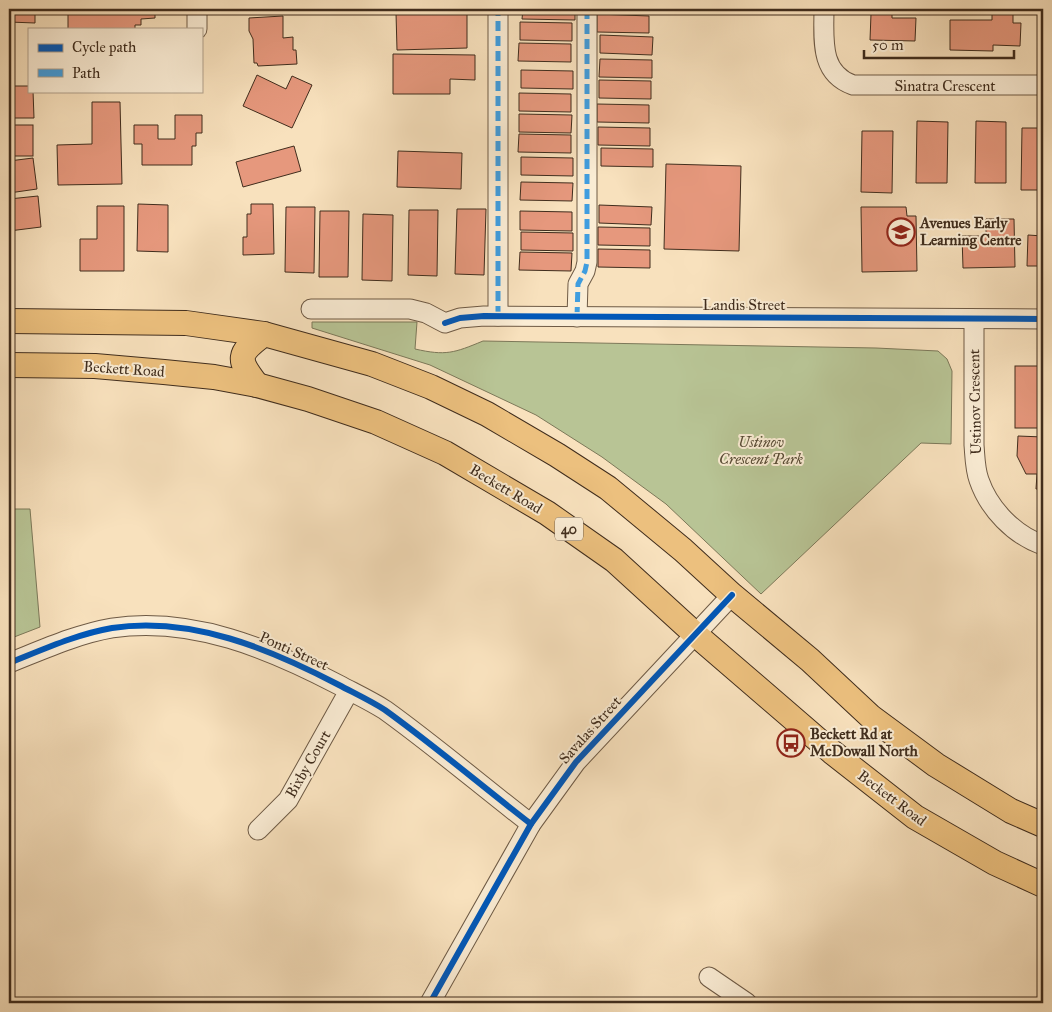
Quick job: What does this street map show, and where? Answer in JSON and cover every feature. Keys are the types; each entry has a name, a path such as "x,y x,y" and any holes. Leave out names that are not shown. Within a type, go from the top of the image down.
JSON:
{"main road":[{"path":"9,322 186,323 264,334 372,364 431,387 488,414 608,488 810,660 886,728 945,770 1011,811 1043,825"},
{"path":"257,385 244,368 243,358 246,348 264,334"},
{"name":"Beckett Road","path":"9,365 95,366 214,376 308,399 376,422 445,453 547,513 606,555 824,746 915,817 995,862 1043,885"}],"street":[{"path":"197,9 197,28"},
{"path":"498,9 498,316"},
{"path":"577,317 578,284 585,271 587,262 587,9"},
{"name":"Sinatra Crescent","path":"824,9 824,46 826,58 834,72 847,83 871,86 1043,86"},
{"name":"Landis Street","path":"311,309 410,309 426,313 445,323 470,317 498,316 1043,320"},
{"name":"Ustinov Crescent","path":"974,320 974,445 979,480 996,511 1007,523 1022,535 1043,544"},
{"name":"Savalas Street","path":"430,1003 531,824 576,762 732,595"},
{"name":"Ponti Street","path":"9,663 71,639 112,628 148,626 191,629 238,641 308,669 384,709 531,824"},
{"name":"Bixby Court","path":"258,830 288,800 349,691"},
{"path":"709,977 747,1003"}],"green space":[{"name":"Ustinov Crescent Park","path":"312,322 417,322 415,349 442,353 457,351 483,341 876,348 938,351 947,359 952,371 951,444 921,443 761,594 666,504 602,457 536,415 430,365 312,328"},
{"path":"9,509 30,509 40,627 9,639"}],"building":[{"path":"9,9 35,9 35,23 9,22"},
{"path":"68,9 155,9 155,18 141,19 141,25 135,25 135,28 68,28"},
{"path":"523,9 575,9 575,20 522,19"},
{"path":"649,9 649,11 597,10"},
{"path":"992,9 1013,9 1013,23 1021,23 1020,46 993,45 993,51 950,50 950,20 992,20"},
{"path":"467,11 467,48 397,50 396,13"},
{"path":"597,14 649,16 649,33 597,32"},
{"path":"871,14 892,14 892,18 916,18 915,41 870,40"},
{"path":"283,16 283,38 293,37 293,50 296,50 297,64 258,66 257,63 254,63 253,39 249,31 249,18"},
{"path":"520,22 572,23 572,41 520,40"},
{"path":"600,35 653,37 652,55 600,53"},
{"path":"519,43 571,44 571,62 518,61"},
{"path":"393,54 475,55 475,80 450,79 450,94 393,94"},
{"path":"600,59 652,60 652,78 599,77"},
{"path":"521,70 573,71 573,89 521,88"},
{"path":"257,75 286,89 292,76 312,85 292,128 243,106"},
{"path":"599,80 651,81 651,99 599,98"},
{"path":"9,86 28,86 28,92 33,92 34,118 9,118"},
{"path":"519,93 571,94 571,112 519,111"},
{"path":"92,102 120,102 122,184 58,185 57,145 92,144"},
{"path":"597,104 649,105 649,123 597,122"},
{"path":"519,114 572,115 571,133 519,132"},
{"path":"175,115 202,115 202,133 196,133 196,146 192,146 192,165 142,165 142,144 134,144 134,125 158,125 158,139 175,139"},
{"path":"917,121 948,122 947,183 916,183"},
{"path":"976,121 1006,122 1006,183 975,183"},
{"path":"9,125 33,125 33,156 9,156"},
{"path":"598,127 650,128 650,146 598,145"},
{"path":"1022,128 1043,128 1043,190 1021,190"},
{"path":"862,131 893,131 892,193 861,192"},
{"path":"519,134 571,135 571,153 518,152"},
{"path":"294,146 301,171 243,187 236,162"},
{"path":"601,148 653,149 653,167 601,166"},
{"path":"398,151 462,153 461,189 397,187"},
{"path":"521,157 573,158 573,176 521,175"},
{"path":"33,158 37,189 9,193 9,161"},
{"path":"666,164 741,166 739,251 664,249"},
{"path":"521,182 573,183 572,201 520,200"},
{"path":"38,196 41,227 9,231 9,199"},
{"path":"138,204 168,205 168,252 137,251"},
{"path":"251,204 273,204 274,254 243,255 243,237 247,237 247,214 251,214"},
{"path":"599,205 652,207 651,225 599,223"},
{"path":"97,206 124,206 124,271 80,271 80,239 97,239"},
{"path":"286,207 315,207 314,273 285,272"},
{"path":"861,207 906,207 907,216 916,216 917,271 862,272"},
{"path":"457,209 486,209 484,275 455,274"},
{"path":"409,210 438,210 437,276 408,275"},
{"path":"320,211 349,211 348,277 319,277"},
{"path":"520,211 572,212 572,231 520,230"},
{"path":"363,214 393,215 392,281 362,280"},
{"path":"986,219 1014,219 1015,267 963,268 962,236 986,236"},
{"path":"598,227 650,228 650,246 598,245"},
{"path":"521,232 573,233 573,251 521,250"},
{"path":"1028,235 1043,236 1043,266 1027,266"},
{"path":"598,249 650,250 650,268 598,267"},
{"path":"520,252 572,253 571,271 519,270"},
{"path":"1015,366 1043,366 1043,428 1015,428"},
{"path":"1018,436 1043,437 1043,489 1036,489 1037,474 1026,474 1017,456"}],"marked path":[{"path":"498,9 498,316"},
{"path":"577,317 578,284 585,271 587,262 587,9"}],"cycle path":[{"path":"445,323 460,318 484,316 1043,319"},
{"path":"430,1003 531,824 576,762 732,595"},
{"path":"9,663 73,638 112,628 172,627 201,631 230,639 286,659 385,710 531,824"}],"place":[{"name":"Avenues Early Learning Centre","path":"901,232"},
{"name":"Beckett Rd at McDowall North","path":"791,743"}]}
